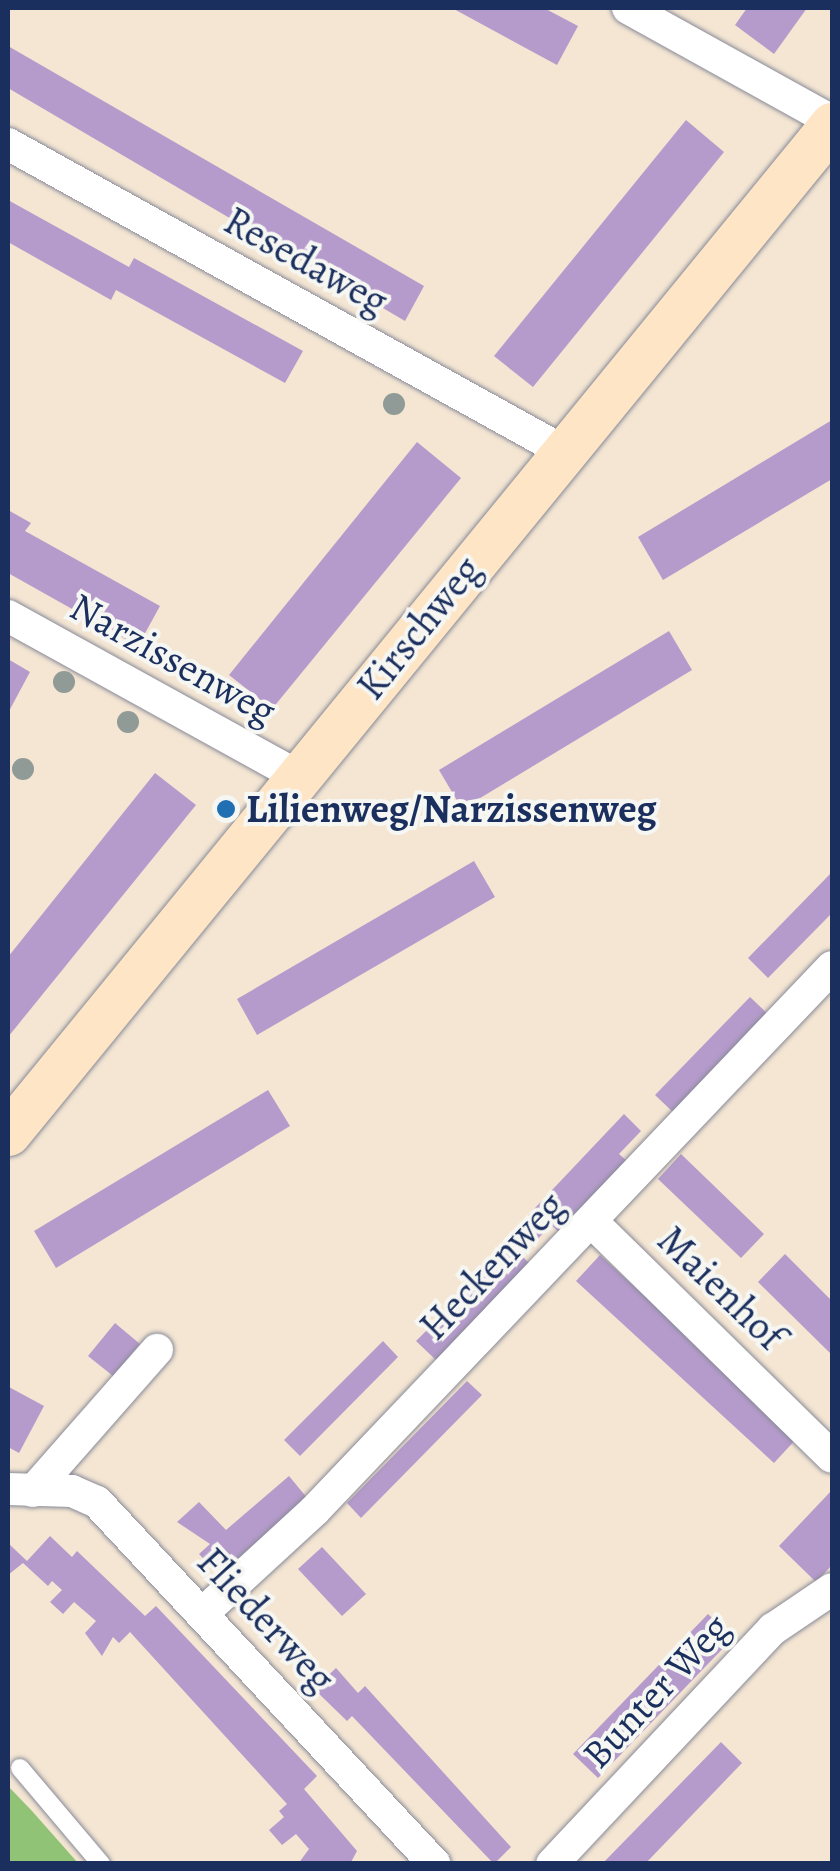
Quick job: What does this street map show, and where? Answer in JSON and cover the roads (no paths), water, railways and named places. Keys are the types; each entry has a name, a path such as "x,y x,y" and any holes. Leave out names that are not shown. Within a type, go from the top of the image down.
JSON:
{"main road":[{"name":"Kirschweg","path":"16,1107 298,776 832,123"}],"street":[{"path":"628,8 832,123"},
{"name":"Resedaweg","path":"8,144 563,452"},
{"name":"Narzissenweg","path":"8,616 298,776"},
{"name":"Heckenweg","path":"202,1614 314,1511 593,1223 832,967"},
{"name":"Maienhof","path":"593,1223 832,1457"},
{"path":"20,1490 156,1350"},
{"name":"Fliederweg","path":"20,1490 72,1491 97,1502 436,1864"},
{"name":"Bunter Weg","path":"552,1864 773,1629 832,1588"}],"lane":[{"path":"20,1768 101,1864"}],"place":[{"name":"Lilienweg/Narzissenweg","path":"226,809"}]}
